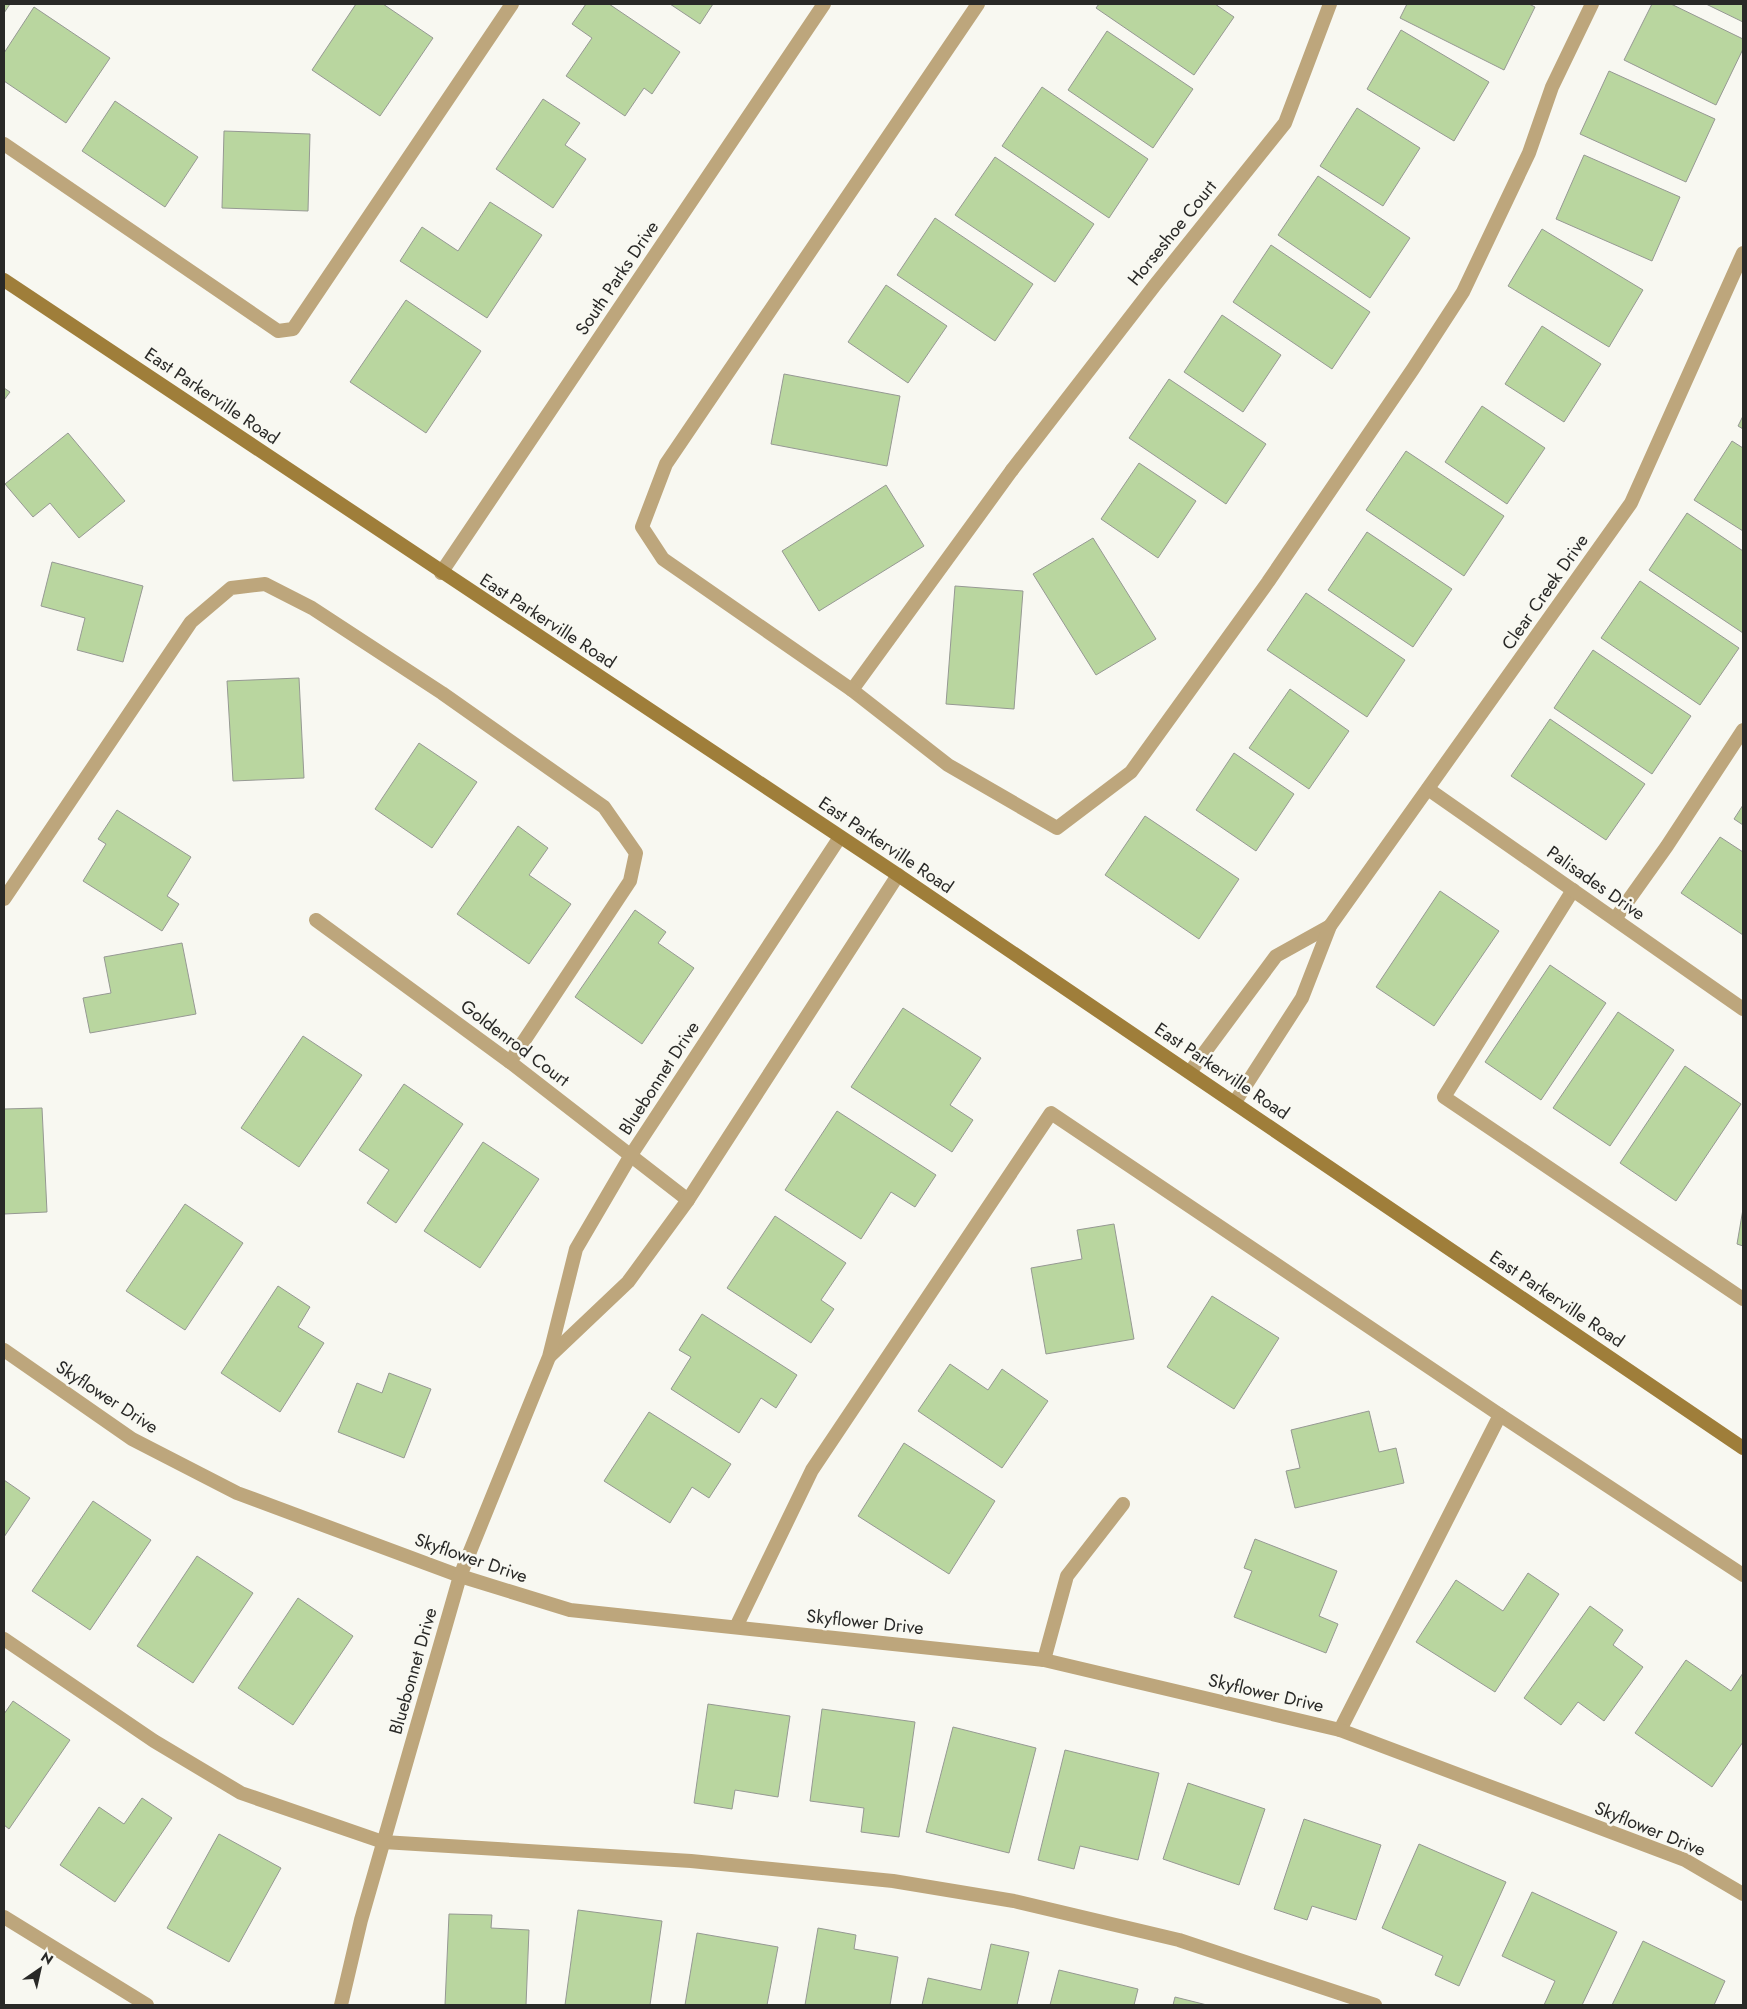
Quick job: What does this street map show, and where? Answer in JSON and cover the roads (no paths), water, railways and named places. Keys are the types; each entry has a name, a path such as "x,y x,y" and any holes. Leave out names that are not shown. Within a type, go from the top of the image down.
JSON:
{"main road":[{"name":"East Parkerville Road","path":"4,280 441,573 898,875 1743,1448"}],"street":[{"path":"4,144 278,331 293,329 512,4"},
{"name":"South Parks Drive","path":"441,573 824,4"},
{"path":"978,4 666,464 642,527 662,559 852,690 948,765 1057,828 1131,772 1268,582 1463,292 1529,153 1552,88 1592,4"},
{"name":"Horseshoe Court","path":"852,690 1012,470 1154,285 1285,123 1330,4"},
{"name":"Clear Creek Drive","path":"1235,1102 1302,998 1330,926 1631,503 1743,253"},
{"path":"4,899 191,622 231,588 266,584 312,608 409,672 604,807 636,853 630,881 510,1062"},
{"path":"1615,920 1667,846 1743,730"},
{"name":"Palisades Drive","path":"1428,789 1743,1009"},
{"name":"Bluebonnet Drive","path":"341,2005 361,1920 460,1576 549,1357 576,1249 631,1155 840,837"},
{"name":"Bluebonnet Drive","path":"549,1357 628,1282 688,1200 898,875"},
{"path":"1573,890 1444,1097 1743,1299"},
{"name":"Goldenrod Court","path":"316,920 510,1062 688,1200"},
{"name":"Clear Creek Drive","path":"1190,1072 1276,956 1330,926"},
{"path":"736,1627 812,1470 1051,1113 1500,1415 1743,1575"},
{"name":"Skyflower Drive","path":"4,1350 132,1439 237,1493 460,1576 570,1610 1044,1660 1340,1730 1685,1860 1743,1894"},
{"path":"1340,1730 1500,1415"},
{"path":"1044,1660 1067,1576 1123,1504"},
{"path":"4,1639 154,1741 240,1793 383,1842 691,1861 893,1881 996,1898 1179,1940 1375,2005"},
{"path":"4,1917 146,2005"}]}
